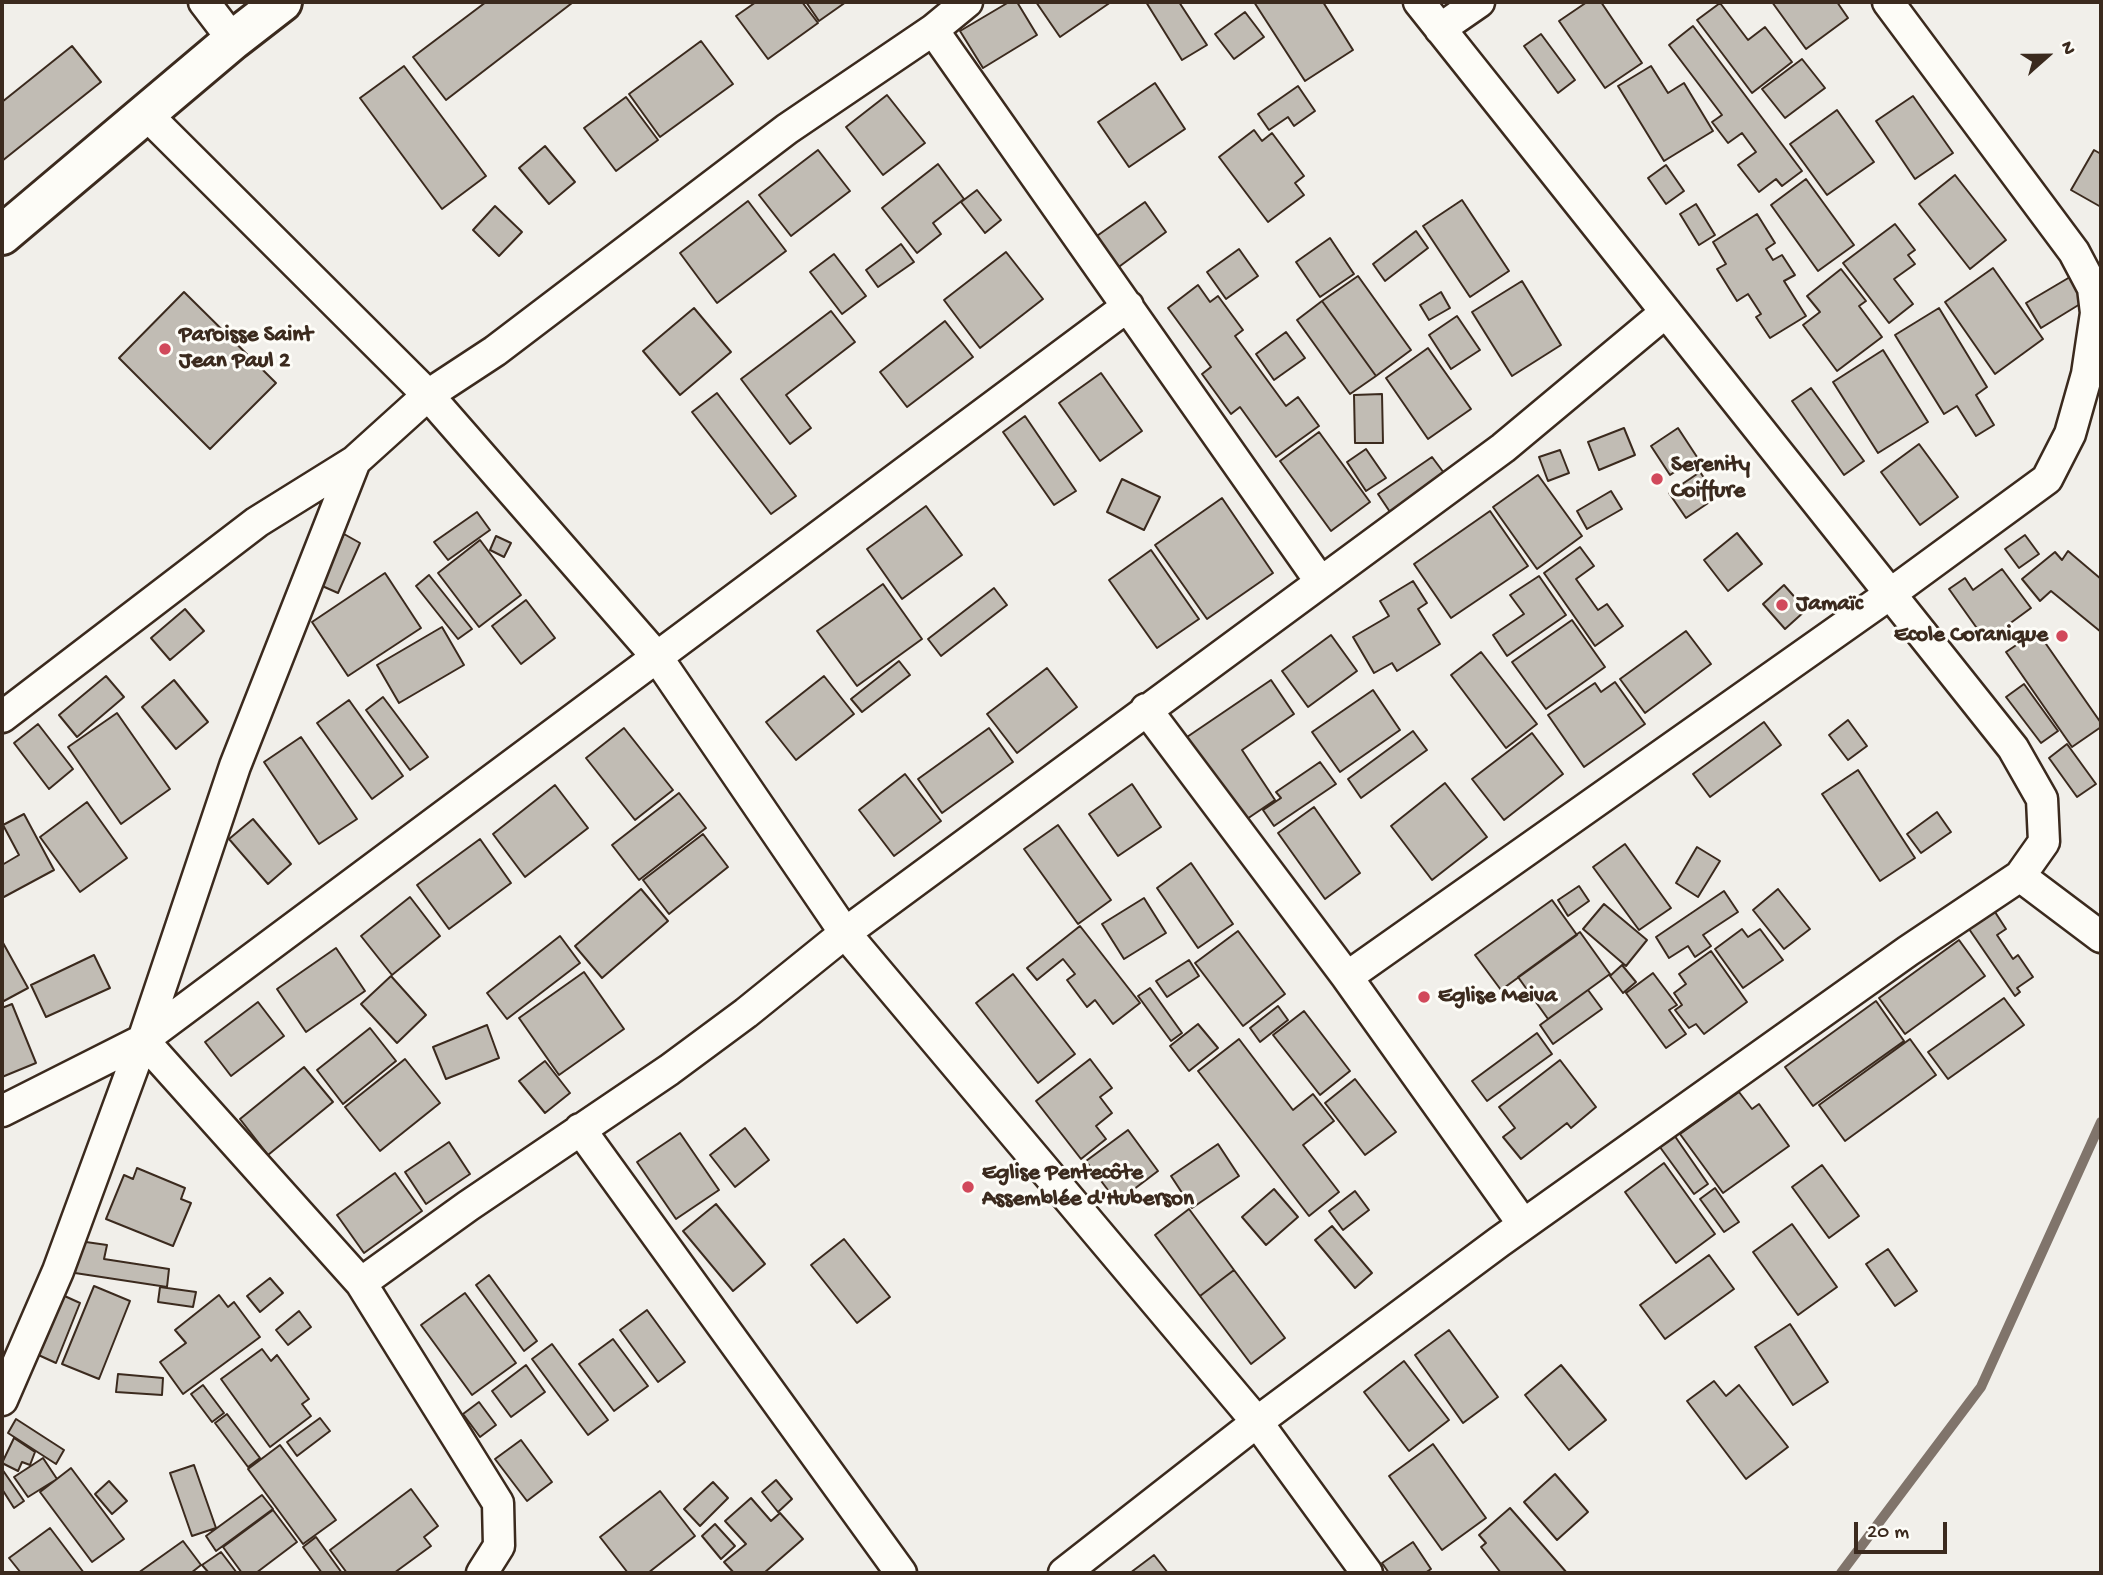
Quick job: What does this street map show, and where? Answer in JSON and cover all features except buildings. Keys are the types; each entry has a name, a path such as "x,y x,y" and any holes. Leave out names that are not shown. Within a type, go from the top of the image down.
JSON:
{"street":[{"path":"204,2 233,40"},
{"path":"2,235 233,40 282,2"},
{"path":"2,717 257,523 355,461 428,396 495,352 787,129 933,30 967,2"},
{"path":"1064,1573 1257,1422 1523,1224 1908,951 2020,876 2044,842 2042,799 2013,748 1419,2"},
{"path":"1440,29 1479,2"},
{"path":"1347,977 1890,594 2047,479 2090,397 2087,374 2096,313 2093,288 2074,252 1888,2"},
{"path":"933,30 1320,581"},
{"path":"146,114 428,396 657,657 845,933 1257,1422 1367,1573"},
{"path":"2074,252 2101,277"},
{"path":"2,1111 143,1040 1128,306"},
{"path":"361,1283 747,1013 845,933 1503,448 1666,312"},
{"path":"2,1400 58,1271 143,1040 235,766 355,461"},
{"path":"1146,709 1347,977 1523,1224"},
{"path":"2020,876 2101,937"},
{"path":"143,1040 361,1283 498,1503 499,1546 482,1573"},
{"path":"580,1129 901,1573"}],"waterway":[{"path":"1841,1573 1981,1387 2101,1122"}],"place":[{"name":"Paroisse Saint Jean Paul 2","path":"165,349"},
{"name":"Serenity Coiffure","path":"1657,479"},
{"name":"Jamaïc","path":"1782,605"},
{"name":"Ecole Coranique","path":"2062,636"},
{"name":"Eglise Meiva","path":"1424,997"},
{"name":"Eglise Pentecôte Assemblée d'Huberson","path":"968,1187"}]}
